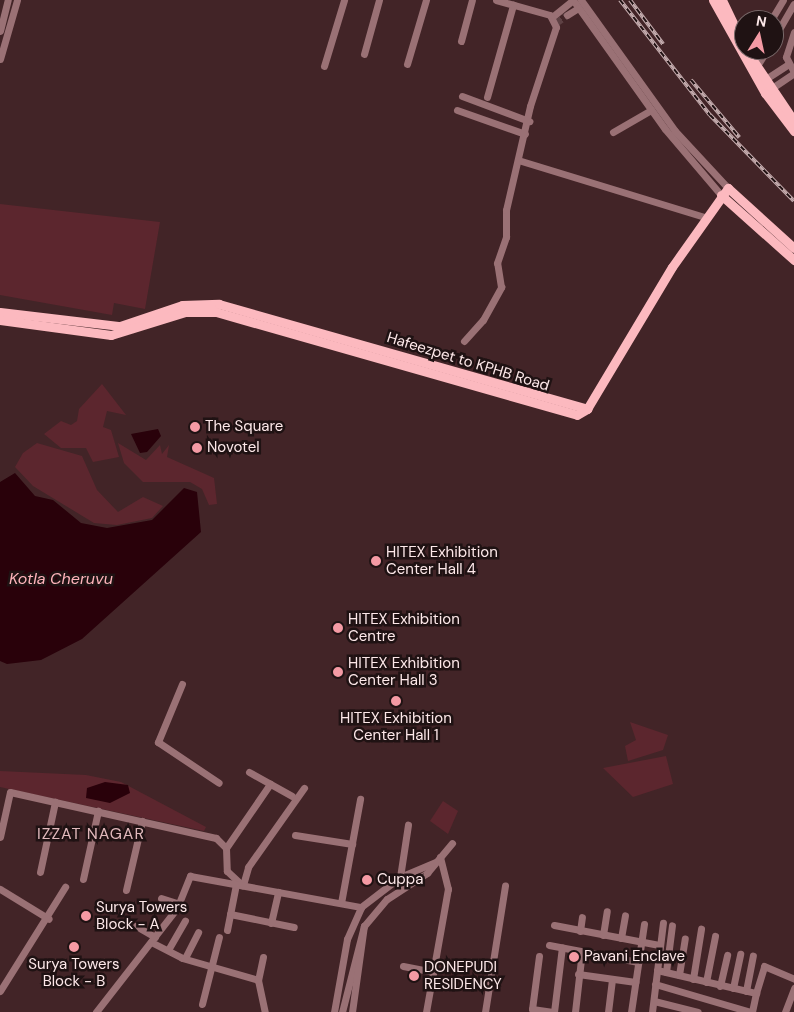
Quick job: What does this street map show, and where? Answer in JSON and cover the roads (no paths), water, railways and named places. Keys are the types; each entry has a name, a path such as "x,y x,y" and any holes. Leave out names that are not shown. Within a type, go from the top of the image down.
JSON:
{"main road":[{"path":"714,0 734,33"},
{"path":"722,0 731,29"},
{"path":"750,60 762,82 794,131"},
{"path":"768,91 794,121"},
{"path":"0,320 111,335 185,312 216,312 565,413 580,415 587,409 705,217 728,188 794,248"},
{"path":"721,195 794,260"},
{"name":"Hafeezpet to KPHB Road","path":"0,312 120,326 182,305 218,304 587,409"}],"street":[{"path":"0,31 8,0"},
{"path":"0,59 17,0"},
{"path":"324,66 344,0"},
{"path":"364,54 379,0"},
{"path":"407,64 426,0"},
{"path":"461,41 472,0"},
{"path":"496,0 552,17"},
{"path":"552,17 573,0 651,110 721,195"},
{"path":"582,0 675,131 728,188"},
{"path":"782,1 793,6 784,21"},
{"path":"487,97 513,5"},
{"path":"567,15 578,8"},
{"path":"464,341 483,320 501,287 497,264 518,160 556,27 552,17"},
{"path":"768,91 794,72 786,58 794,32"},
{"path":"794,40 790,53 794,55"},
{"path":"755,70 760,60"},
{"path":"762,82 789,64"},
{"path":"462,96 529,120"},
{"path":"457,110 525,134"},
{"path":"614,132 651,110"},
{"path":"518,160 705,217"},
{"path":"182,684 158,742 218,782"},
{"path":"249,772 292,796"},
{"path":"239,885 227,871 226,848 270,784"},
{"path":"227,930 239,885 248,867 304,788"},
{"path":"0,837 10,792 216,838 226,848"},
{"path":"341,904 360,798"},
{"path":"40,872 55,802"},
{"path":"83,880 98,811"},
{"path":"126,890 142,821"},
{"path":"400,876 408,825"},
{"path":"296,835 352,844"},
{"path":"342,1012 364,926 388,899 428,873 452,843"},
{"path":"334,1012 347,939 362,907 400,876 438,859"},
{"path":"426,1012 430,976 448,884 438,859"},
{"path":"96,1012 179,904 190,876 362,907"},
{"path":"485,1012 505,886"},
{"path":"0,991 48,918 65,887"},
{"path":"0,889 48,918"},
{"path":"271,922 278,892"},
{"path":"161,898 179,904"},
{"path":"603,935 607,911"},
{"path":"230,914 294,927"},
{"path":"621,938 625,915"},
{"path":"580,931 582,917"},
{"path":"168,950 185,920"},
{"path":"652,1012 662,923"},
{"path":"631,1012 644,924"},
{"path":"554,925 659,945"},
{"path":"666,972 672,925"},
{"path":"136,926 168,950 185,958 213,964 258,980"},
{"path":"352,1012 364,926"},
{"path":"693,979 701,929"},
{"path":"185,958 198,932"},
{"path":"706,982 715,936"},
{"path":"202,1004 219,937"},
{"path":"679,975 685,938"},
{"path":"549,945 638,962"},
{"path":"539,956 532,1009 554,1012 562,947"},
{"path":"575,1012 582,951"},
{"path":"733,988 740,954"},
{"path":"720,986 727,955"},
{"path":"746,991 753,956"},
{"path":"263,957 258,980 265,1012"},
{"path":"402,966 430,976"},
{"path":"655,984 752,1012 764,966 794,979"},
{"path":"657,970 756,993"},
{"path":"578,974 635,982"},
{"path":"608,1012 612,979"},
{"path":"789,1008 794,988"},
{"path":"654,1001 678,1009 698,1012"}],"water":[{"path":"158,429 161,436 147,452 140,453 131,434"},
{"name":"Kotla Cheruvu","path":"15,473 35,496 53,500 81,523 107,528 152,520 184,488 197,492 201,532 82,639 41,660 7,664 0,661 0,482"},
{"path":"105,782 128,785 130,793 110,803 86,798 87,788"}],"tunnel":[{"path":"556,23 567,15"}],"railway":[{"path":"620,0 710,115 794,201"},
{"path":"630,0 663,44"},
{"path":"691,80 739,137"}],"place":[{"name":"The Square","path":"195,427"},
{"name":"Novotel","path":"197,448"},
{"name":"HITEX Exhibition Center Hall 4","path":"376,561"},
{"name":"HITEX Exhibition Centre","path":"338,628"},
{"name":"HITEX Exhibition Center Hall 3","path":"338,672"},
{"name":"HITEX Exhibition Center Hall 1","path":"396,701"},
{"name":"Cuppa","path":"367,880"},
{"name":"Surya Towers Block - A","path":"86,916"},
{"name":"Surya Towers Block - B","path":"74,947"},
{"name":"Pavani Enclave","path":"574,957"},
{"name":"DONEPUDI RESIDENCY","path":"414,976"}],"district":[{"name":"IZZAT NAGAR","path":"91,834"}]}
